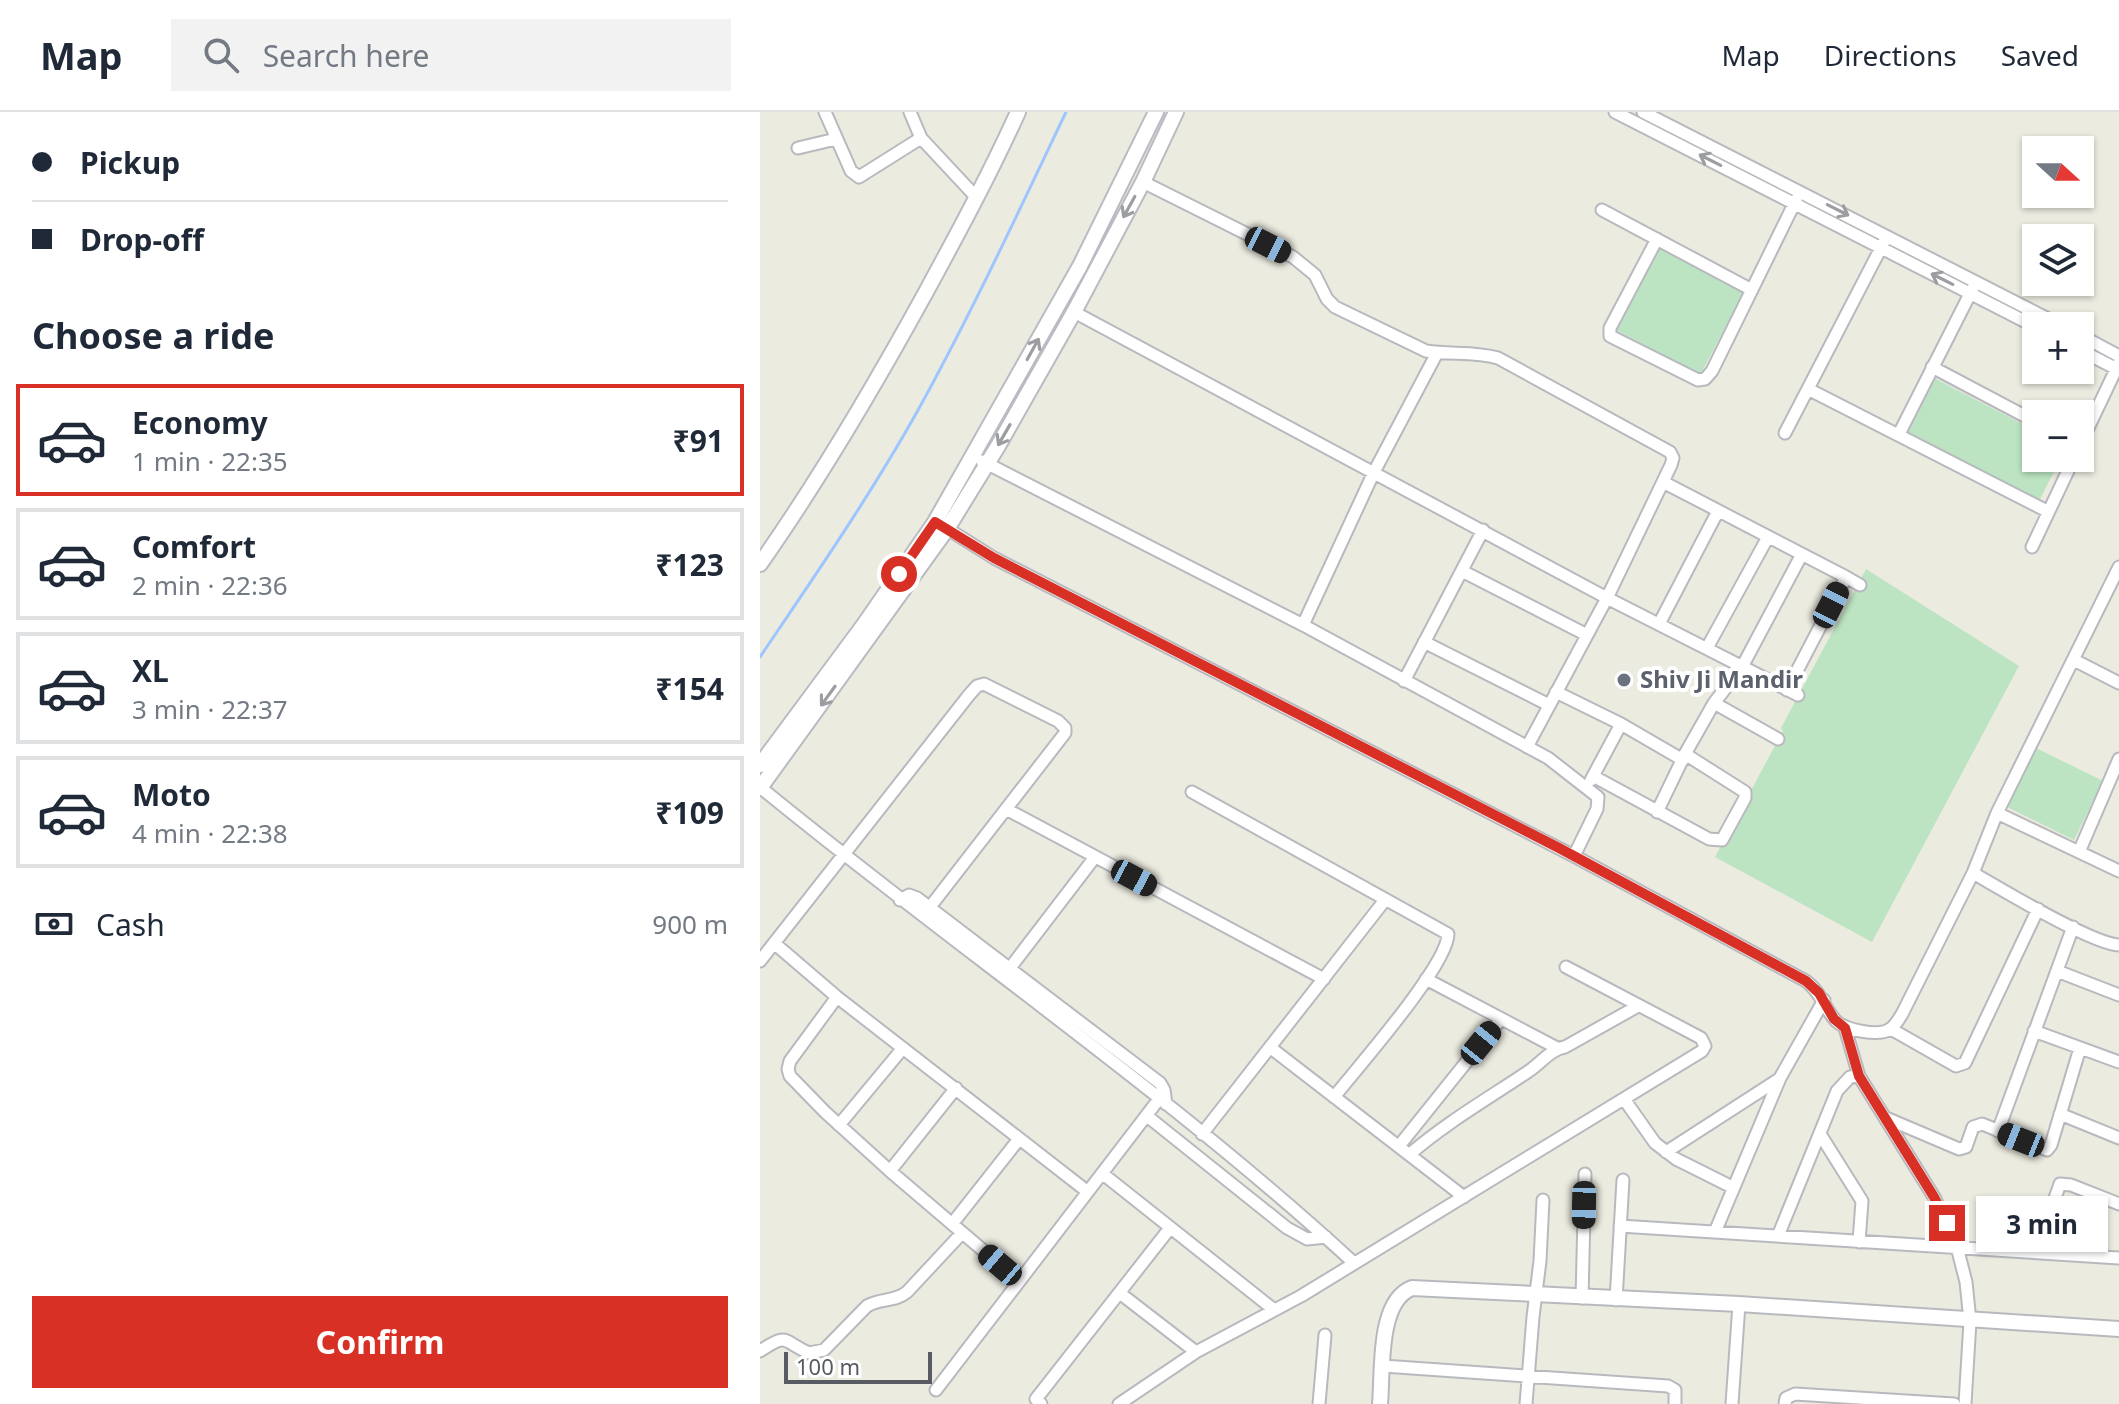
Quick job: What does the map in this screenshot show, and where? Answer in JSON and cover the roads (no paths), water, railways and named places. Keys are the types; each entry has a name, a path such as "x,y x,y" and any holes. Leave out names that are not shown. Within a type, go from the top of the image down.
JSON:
{"main road":[{"path":"760,564 891,356 977,198 1018,112"},
{"path":"760,788 941,525 973,455 1080,266 1156,112"},
{"path":"760,765 987,464 1074,312 1143,182 1176,112"},
{"path":"1380,1404 1386,1324 1396,1301 1405,1290 1412,1288 1739,1304 2119,1329"}],"street":[{"path":"825,112 851,171 859,177 921,138"},
{"path":"910,112 921,138 977,198"},
{"path":"1615,112 2022,320"},
{"path":"1643,112 2035,312"},
{"path":"798,148 836,139"},
{"path":"1143,182 1293,257 1315,275 1327,299 1335,307 1407,343 1437,353 1482,353 1498,358 1663,448 1673,458 1607,598 1527,747"},
{"path":"1657,239 1610,328 1613,339 1698,380 1705,379 1712,371 1801,191"},
{"path":"1602,210 1752,290"},
{"path":"1785,433 1887,236"},
{"path":"1899,434 1976,281"},
{"path":"1074,312 1607,598 1793,693 1846,577"},
{"path":"2094,343 2119,356"},
{"path":"1303,625 1374,472 1437,353"},
{"path":"2094,356 2118,367 2094,416"},
{"path":"1932,367 2022,415"},
{"path":"1808,389 2047,511"},
{"path":"973,455 1303,625 1590,781 1709,839 1719,841 1725,837 1745,798 1745,792 1739,786 1556,692"},
{"path":"2032,547 2067,472"},
{"path":"1663,482 1860,585"},
{"path":"1659,624 1718,511"},
{"path":"941,525 1006,565 1574,856 1806,981 1824,1000 1834,1019 1845,1028 1879,1032 1891,1029 1902,1014 1973,873 1997,813 2115,586 2119,567"},
{"path":"1404,681 1483,530"},
{"path":"1707,648 1768,537"},
{"path":"1657,812 1714,703 1742,667 1802,554"},
{"path":"1462,571 1585,634"},
{"path":"1424,642 1549,705"},
{"path":"2074,660 2119,683"},
{"path":"760,961 980,684 988,685 1058,721 1065,728 1061,739 930,907"},
{"path":"1714,703 1778,739"},
{"path":"1590,781 1621,724"},
{"path":"2079,852 2119,759"},
{"path":"1574,856 1599,803 1590,781"},
{"path":"760,788 842,855 1163,1102 1354,1263"},
{"path":"1192,792 1448,934 1446,949 1426,979 1334,1097"},
{"path":"1006,809 1324,979"},
{"path":"1997,813 2119,871"},
{"path":"1010,968 1095,857"},
{"path":"1973,873 2073,927 2119,945"},
{"path":"900,900 909,895 930,907 1160,1083 1166,1095 936,1390"},
{"path":"1202,1134 1385,900"},
{"path":"1891,1029 1956,1066 1965,1063 2038,909"},
{"path":"1998,1131 2073,927"},
{"path":"774,943 837,997 1088,1192"},
{"path":"1119,1404 1196,1352 1301,1296 1702,1051 1705,1046 1701,1038 1566,967"},
{"path":"2057,971 2119,995"},
{"path":"1426,979 1557,1048"},
{"path":"837,997 790,1061 788,1069 794,1080 890,1171 1019,1281"},
{"path":"1715,1232 1780,1078 1824,1000"},
{"path":"1410,1154 1437,1131 1533,1068 1557,1048 1565,1047 1638,1006"},
{"path":"1399,1146 1500,1020"},
{"path":"1845,1028 1859,1076 1934,1197 1957,1247 1966,1282 1970,1321 1965,1404"},
{"path":"2034,1031 2119,1062"},
{"path":"839,1125 903,1048"},
{"path":"1271,1048 1464,1197"},
{"path":"1885,1118 1959,1149 1970,1143 1976,1125 1982,1124 2047,1150 2080,1048"},
{"path":"1778,1236 1837,1091 1850,1077 1859,1076"},
{"path":"1666,1152 1780,1078"},
{"path":"890,1171 956,1088"},
{"path":"1624,1099 1655,1143 1666,1152 1732,1187"},
{"path":"2060,1114 2119,1138"},
{"path":"1147,1116 1293,1232 1307,1239 1326,1237"},
{"path":"1820,1134 1862,1201 1859,1242"},
{"path":"952,1224 1019,1139"},
{"path":"1103,1174 1273,1309"},
{"path":"1582,1298 1585,1174"},
{"path":"1616,1300 1623,1180"},
{"path":"2036,1251 2060,1184 2071,1185 2119,1204"},
{"path":"1526,1404 1543,1200"},
{"path":"1620,1226 2119,1258"},
{"path":"1041,1404 1036,1399 1170,1228"},
{"path":"760,1351 780,1338 788,1339 809,1353 824,1350 867,1306 873,1302 896,1299 907,1292 962,1233"},
{"path":"1121,1294 1196,1352"},
{"path":"1732,1404 1739,1304"},
{"path":"1319,1404 1325,1335"},
{"path":"1383,1366 1668,1386 1675,1390 1675,1404"},
{"path":"1785,1404 1786,1398 1795,1394 1954,1404"}],"waterway":[{"path":"760,657 861,505 917,412 975,301 1066,112"}],"place":[{"name":"Shiv Ji Mandir","path":"1624,680"}]}
